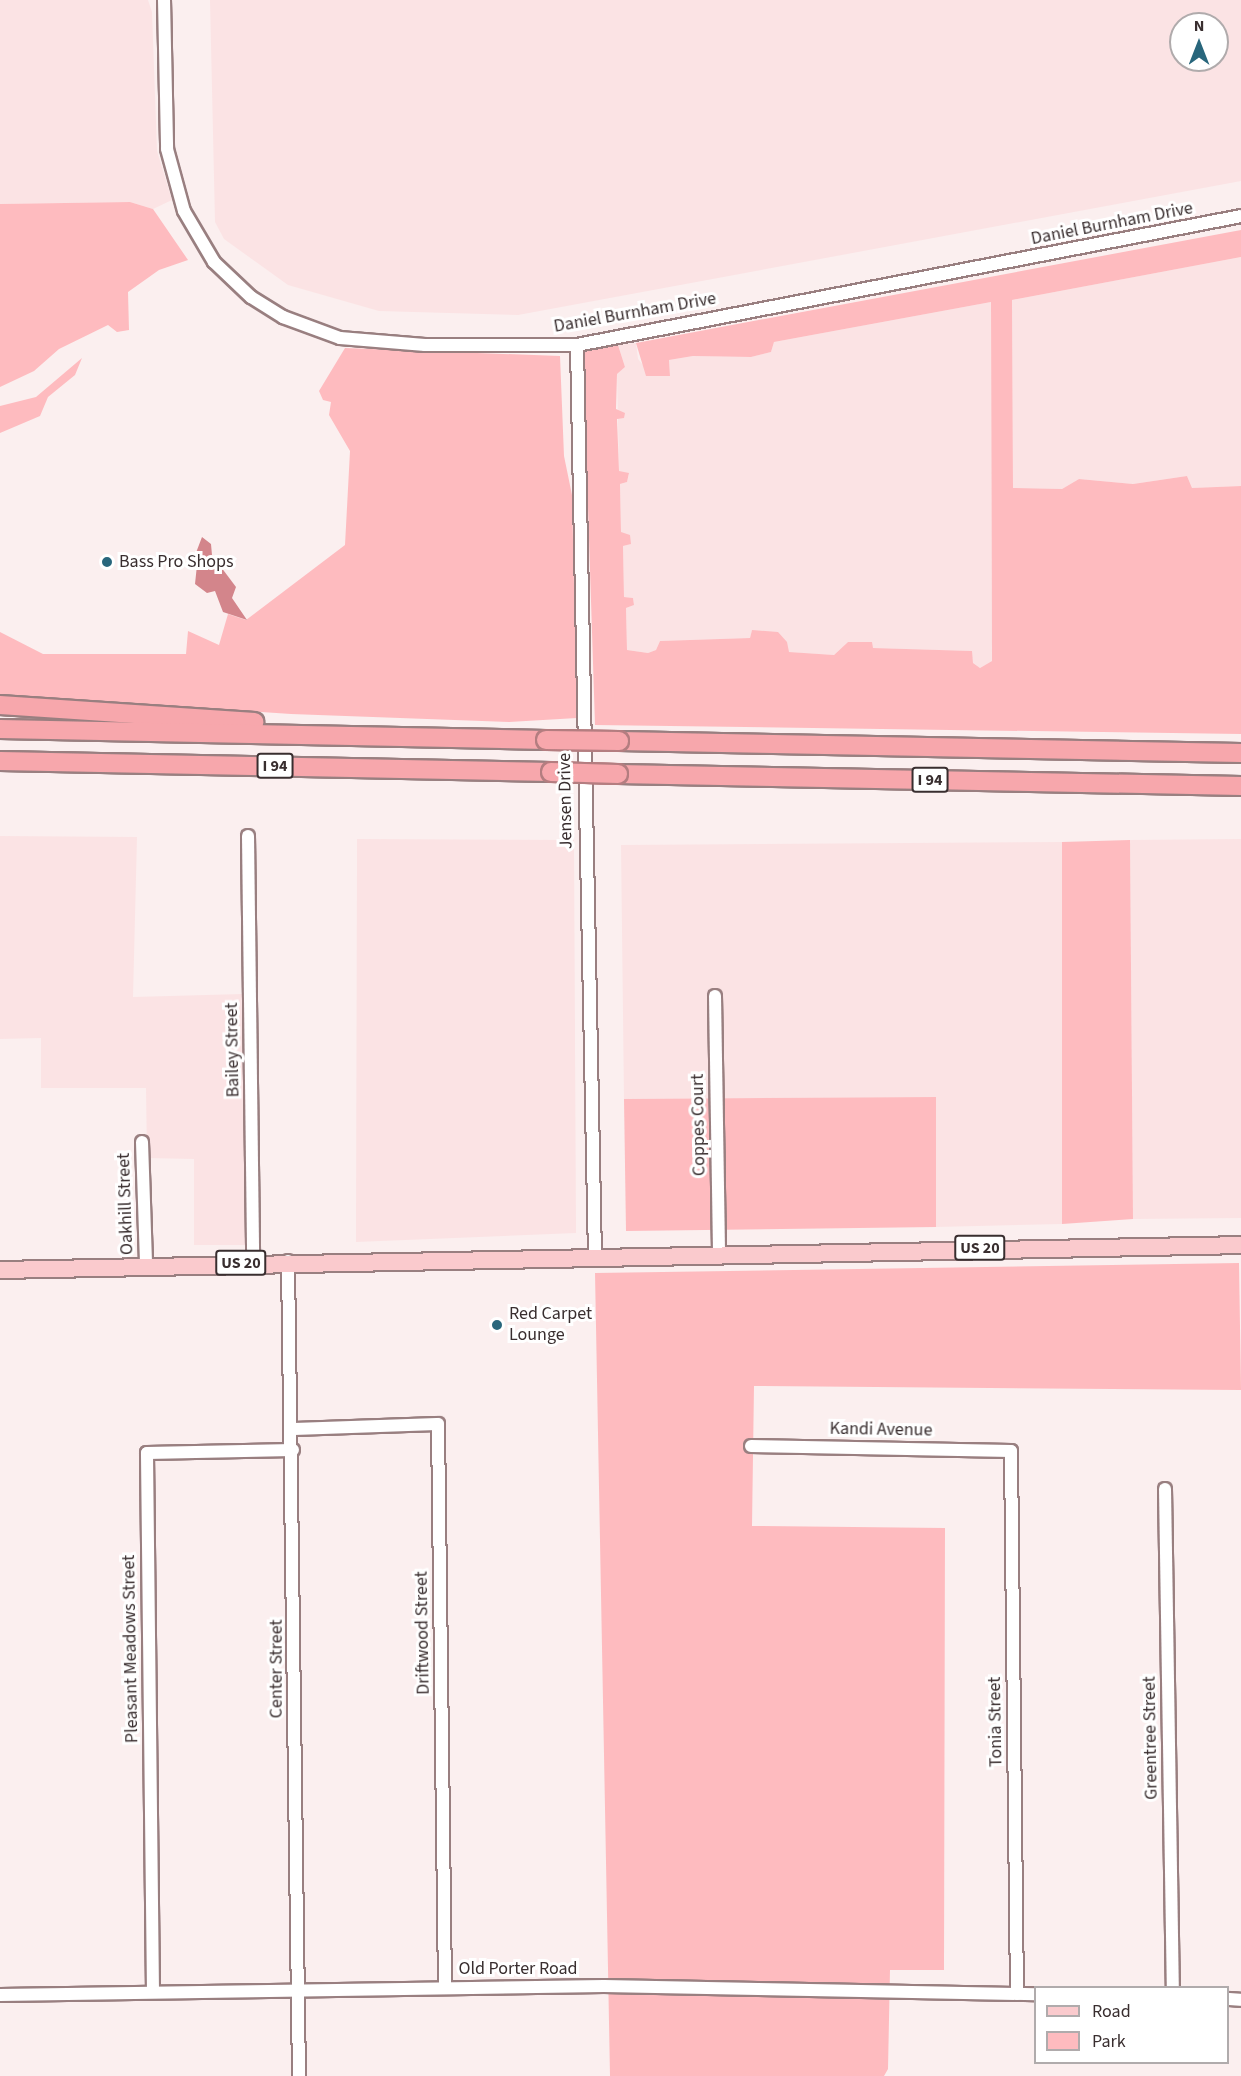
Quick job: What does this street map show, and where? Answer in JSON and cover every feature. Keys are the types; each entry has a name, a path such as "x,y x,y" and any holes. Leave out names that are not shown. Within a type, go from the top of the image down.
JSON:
{"highway":[{"path":"0,705 258,723 416,727 519,740"},
{"name":"I 94","path":"0,729 1241,753"},
{"name":"I 94","path":"0,761 1241,786"},
{"path":"0,772 169,764"}],"main road":[{"name":"US 20","path":"0,1270 288,1261 1241,1245"}],"street":[{"name":"Daniel Burnham Drive","path":"164,0 165,120 173,181 198,237 214,262 251,297 283,317 340,338 425,345 576,345 1241,216"},
{"name":"Jensen Drive","path":"576,345 595,1256"},
{"name":"Bailey Street","path":"248,836 253,1263"},
{"name":"Coppes Court","path":"715,996 719,1253"},
{"name":"Oakhill Street","path":"142,1142 146,1265"},
{"name":"Center Street","path":"288,1261 293,1429 299,2076"},
{"name":"Driftwood Street","path":"293,1429 438,1424 445,1987"},
{"name":"Kandi Avenue","path":"751,1446 1011,1450"},
{"name":"Pleasant Meadows Street","path":"153,1992 147,1453 293,1450"},
{"name":"Tonia Street","path":"1011,1450 1017,1994"},
{"name":"Greentree Street","path":"1165,1489 1173,1986"},
{"name":"Old Porter Road","path":"0,1995 445,1987 1034,1994"}],"shaded area":[{"path":"0,0 148,0 152,12 157,151 172,200 153,209 130,202 0,204"},
{"path":"210,0 1241,0 1241,181 518,315 379,311 288,285 224,239 215,222"},
{"path":"1241,257 1241,486 1192,488 1187,476 1133,484 1079,479 1062,489 1013,488 1012,300"},
{"path":"991,302 992,661 980,668 973,663 971,651 872,648 872,642 848,642 834,655 788,652 752,630 750,638 660,641 656,650 648,653 627,650 626,608 634,605 633,598 624,597 623,546 630,544 621,532 620,484 627,482 629,474 619,472 617,374 625,367 618,345 636,343 638,359 643,365 670,376 669,360 693,356 751,357 771,352 774,342"},
{"path":"202,537 211,544 212,555 236,587 232,598 247,620 223,612 215,591 207,593 195,584 197,565 194,558"},
{"path":"0,836 137,837 133,997 243,994 247,1245 194,1245 194,1159 147,1158 146,1088 41,1088 41,1038 0,1039"},
{"path":"357,839 574,840 576,1233 356,1242"},
{"path":"1241,839 1241,1218 1133,1219 1130,840"},
{"path":"1062,842 1062,1224 936,1227 935,1097 624,1099 621,845"}],"green space":[{"path":"130,202 153,209 188,260 159,270 128,292 129,330 117,332 108,325 59,349 34,371 0,387 0,204"},
{"path":"1241,230 1241,257 1012,300 1013,488 1062,489 1079,479 1133,484 1187,476 1192,488 1241,486 1241,734 595,725 583,352 618,345 625,367 617,374 616,409 625,413 624,418 617,419 619,471 629,473 627,482 620,484 621,532 630,535 631,544 623,546 624,597 633,598 634,605 626,608 627,650 648,653 656,650 660,641 750,638 752,630 778,632 787,642 789,652 834,655 848,642 872,642 873,648 972,651 973,663 980,668 992,661 991,302 774,342 771,352 751,357 693,356 669,360 670,376 646,376 636,343"},
{"path":"345,348 560,356 564,456 572,495 577,718 509,722 291,714 0,694 0,632 43,654 186,654 188,631 219,645 228,614 246,620 345,545 350,451 329,415 331,402 323,400 319,391"},
{"path":"82,358 75,375 48,397 40,416 0,433 0,406 36,397"},
{"path":"1130,840 1133,1219 1062,1224 1062,842"},
{"path":"936,1097 936,1227 626,1231 624,1099"},
{"path":"1239,1263 1241,1390 754,1386 752,1526 945,1528 944,1970 890,1970 888,2069 884,2076 610,2076 595,1273"}],"place":[{"name":"Bass Pro Shops","path":"107,562"},
{"name":"Red Carpet Lounge","path":"497,1325"}]}
